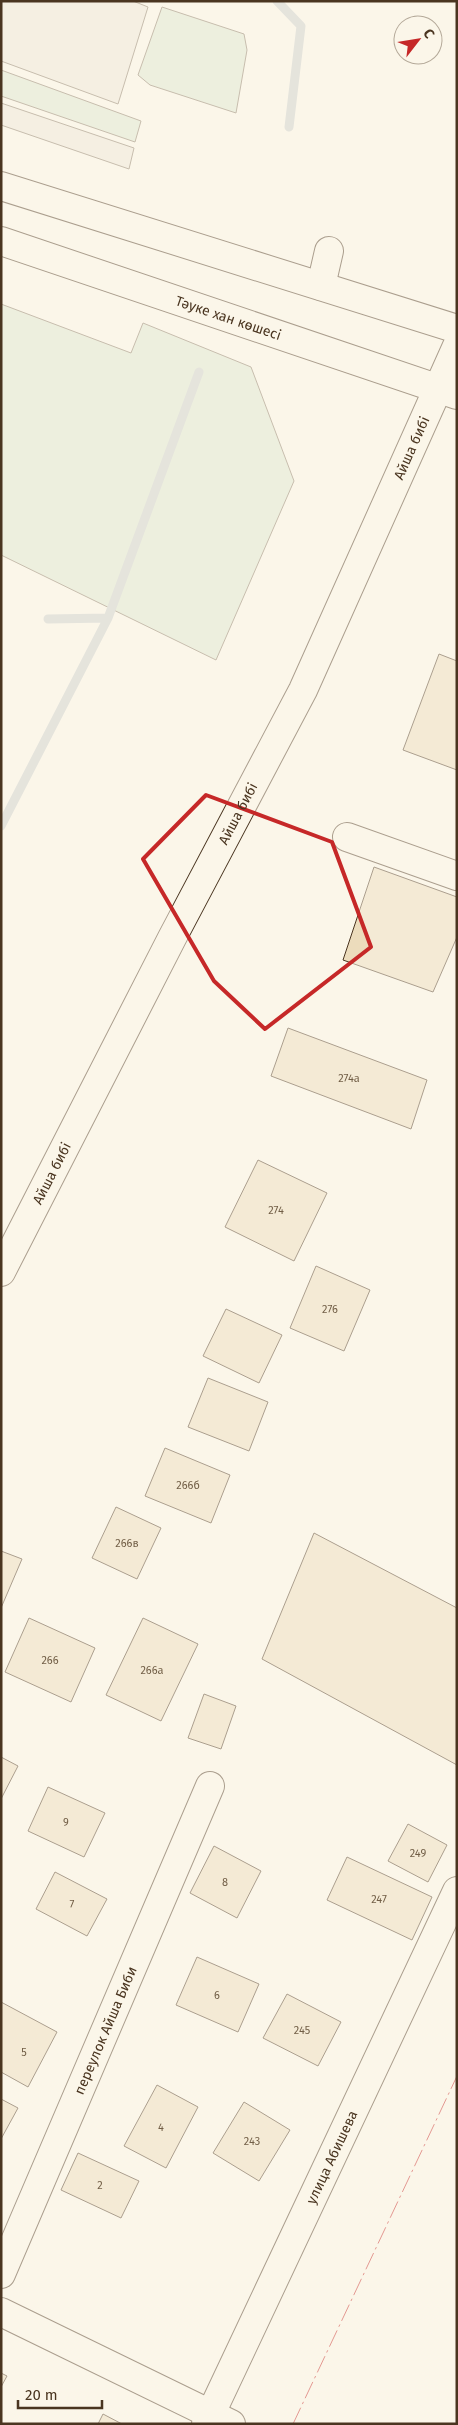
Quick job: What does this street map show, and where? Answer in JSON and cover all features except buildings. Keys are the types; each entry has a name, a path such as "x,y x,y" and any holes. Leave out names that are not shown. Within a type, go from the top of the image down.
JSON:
{"main road":[{"path":"1,186 457,329"},
{"name":"Тәуке хан көшесі","path":"1,241 447,391"},
{"path":"321,286 329,251"},
{"name":"Айша бибі","path":"1,1272 172,938 303,690 447,391 457,346"},
{"path":"346,837 457,876"},
{"name":"переулок Айша Биби","path":"1,2274 210,1786"},
{"name":"улица Абишева","path":"216,2420 457,1891"},
{"path":"1,2312 216,2420"}],"highlighted area":[{"path":"206,795 332,842 371,947 265,1029 214,981 143,859"}],"green space":[{"path":"162,7 244,34 247,50 236,113 150,85 138,75"},
{"path":"1,70 141,121 135,142 1,96"},
{"path":"1,304 131,353 143,323 251,367 294,481 216,660 1,555"}],"shaded area":[{"path":"1,1 133,1 148,7 118,104 1,61"},
{"path":"1,103 134,148 129,169 1,125"}],"waterway":[{"path":"277,1 301,26 289,127"},
{"path":"48,619 108,618 199,372"},
{"path":"1,826 108,618"}],"power":[{"path":"293,2424 457,2076"}]}
